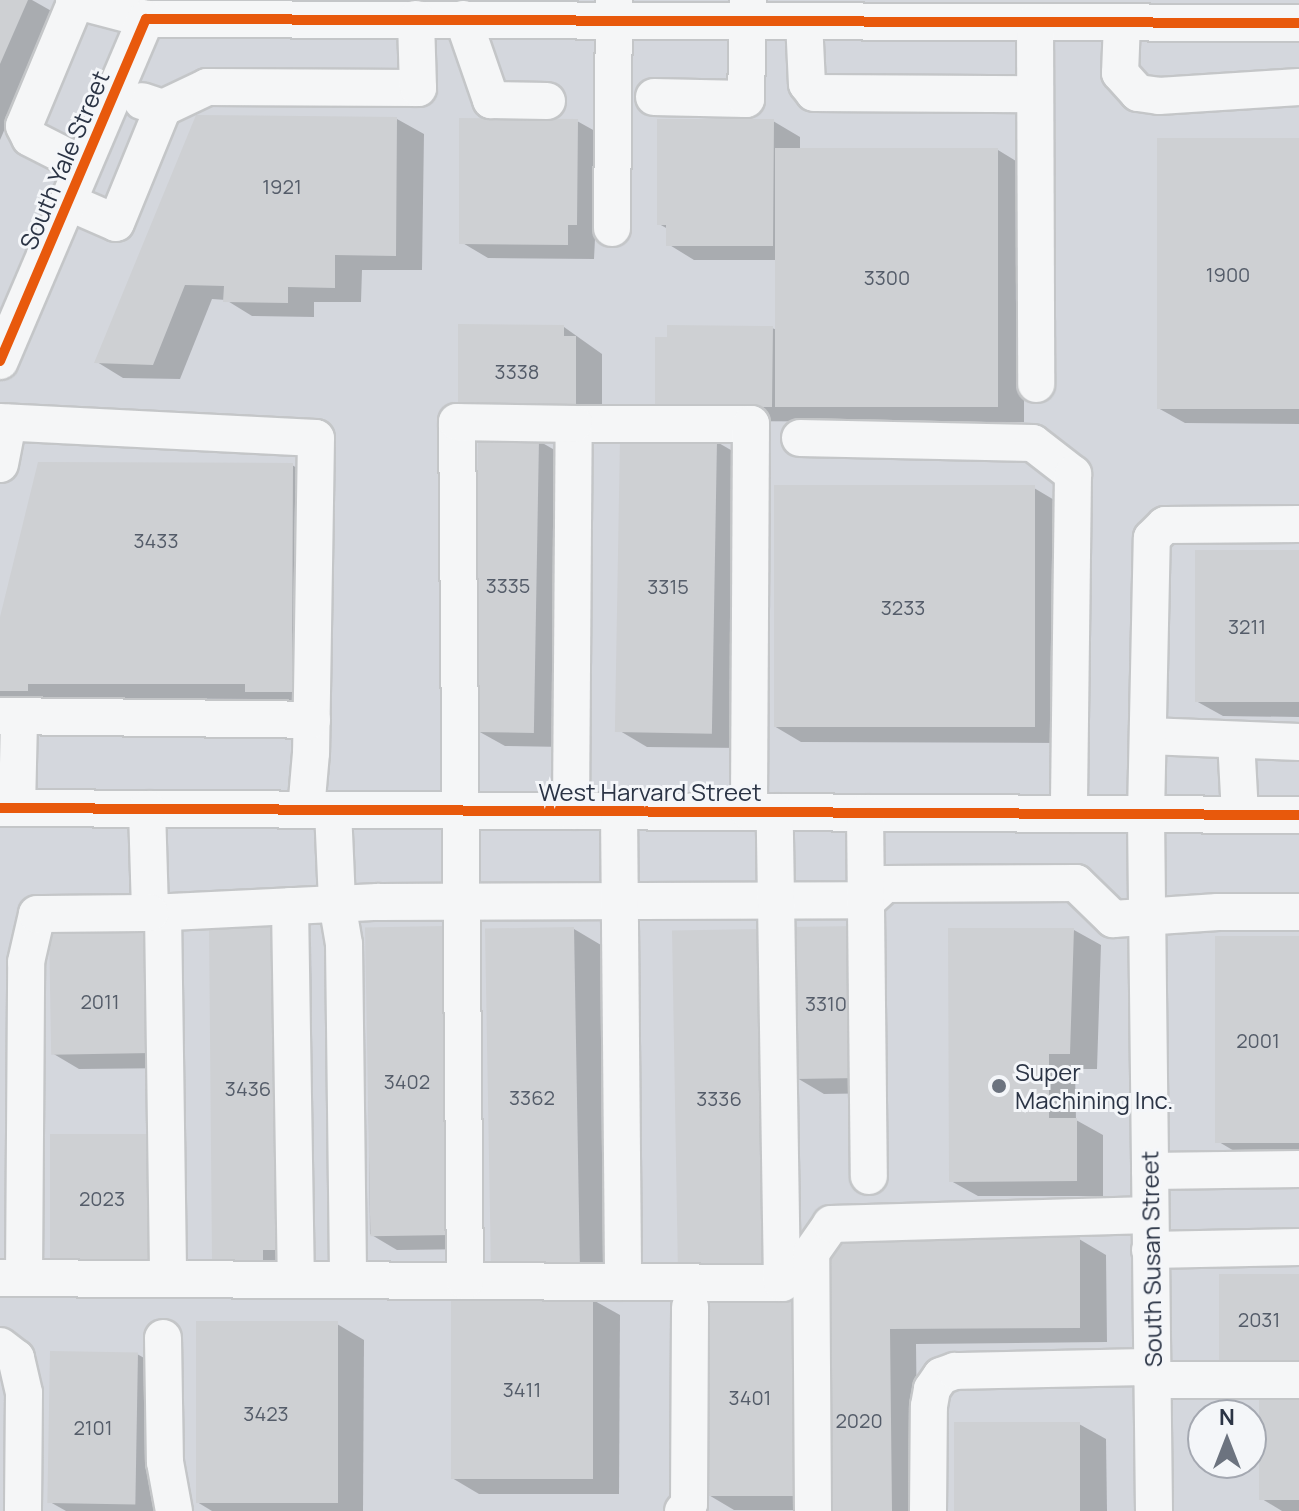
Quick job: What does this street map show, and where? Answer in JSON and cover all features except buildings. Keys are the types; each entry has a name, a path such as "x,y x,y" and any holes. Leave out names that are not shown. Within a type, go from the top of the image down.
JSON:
{"street":[{"path":"83,165 30,138 24,126 75,0 146,19 200,9 271,9 416,19 614,10 748,10 804,21 1299,23"},
{"path":"612,228 614,10"},
{"path":"654,97 746,99 748,10"},
{"name":"South Yale Street","path":"3,345 146,19"},
{"path":"68,202 116,223 163,108 207,87 418,88 416,19"},
{"path":"463,19 491,100 547,101"},
{"path":"804,21 807,84 814,93 1035,94"},
{"path":"1035,22 1036,384"},
{"path":"1122,22 1120,73 1138,93 1159,96 1299,87"},
{"path":"115,91 163,108"},
{"path":"0,464 4,422 316,438 312,720 320,810 344,944 348,1280"},
{"path":"465,1281 463,902 458,811 457,422 751,424 762,812 776,902 782,1283 465,1281 168,1278 12,1278 13,1044 37,914 337,903 463,902 776,902 868,900 885,884 1076,883 1113,919 1218,912 1299,912"},
{"path":"571,811 574,424"},
{"path":"800,438 1033,443 1073,474 1069,814"},
{"name":"South Susan Street","path":"1154,1511 1146,815 1152,538 1165,525 1299,524"},
{"path":"8,808 9,717 312,720"},
{"path":"1148,736 1299,742"},
{"path":"1236,740 1240,815"},
{"name":"West Harvard Street","path":"8,808 1299,815"},
{"path":"147,809 157,912 168,1278"},
{"path":"619,811 623,1282"},
{"path":"865,813 869,1176"},
{"path":"290,906 296,1279"},
{"path":"1150,1171 1299,1169"},
{"path":"813,1511 811,1253 831,1224 1150,1233 1299,1247"},
{"path":"683,1511 689,1504 690,1307"},
{"path":"163,1338 165,1462 174,1511"},
{"path":"0,1346 16,1358 24,1393 23,1511"},
{"path":"928,1511 929,1406 932,1389 941,1376 955,1371 1299,1380"}],"shaded area":[{"path":"0,0 1299,0 1299,1511 0,1511"}],"cycle path":[{"path":"0,361 146,19 1299,23"},
{"path":"0,808 1299,815"}],"place":[{"name":"Super Machining Inc.","path":"999,1086"}]}
